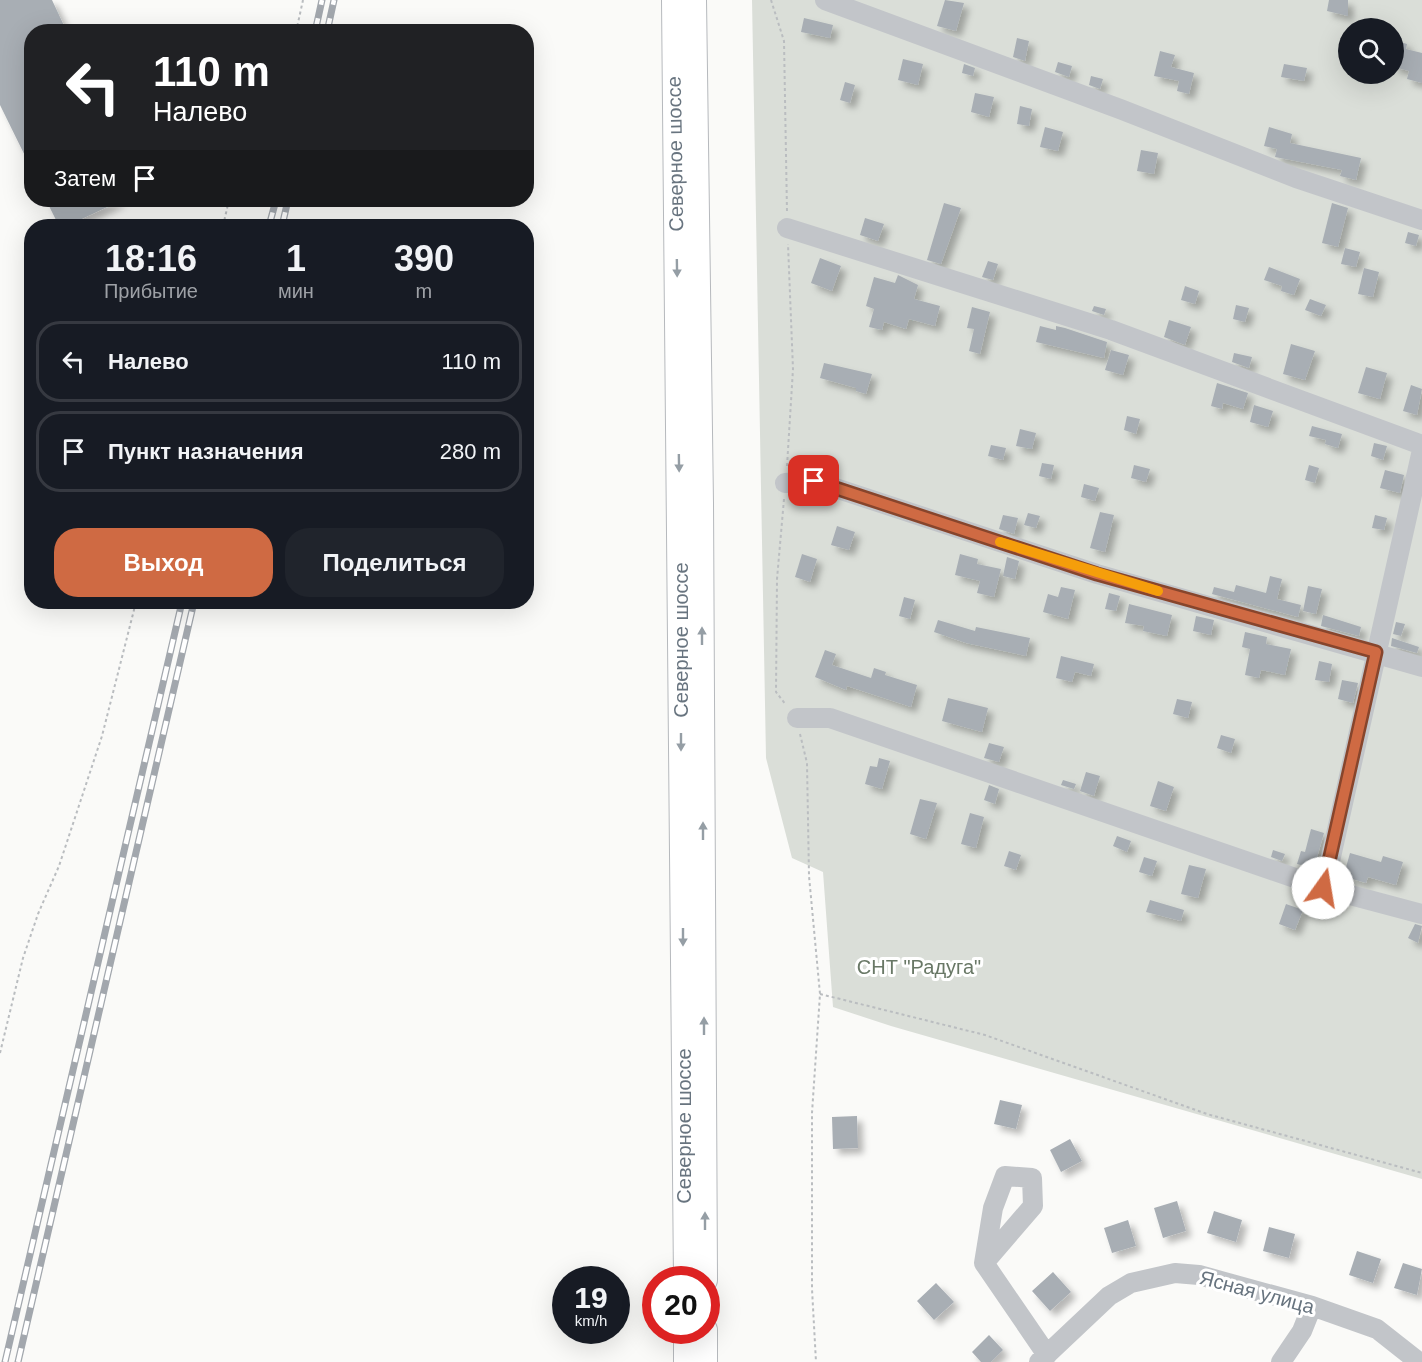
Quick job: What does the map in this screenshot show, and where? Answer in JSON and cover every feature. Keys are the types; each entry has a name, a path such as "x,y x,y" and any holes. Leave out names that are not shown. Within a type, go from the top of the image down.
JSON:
{"main road":[{"name":"Северное шоссе","path":"674,0 686,1266"},
{"name":"Северное шоссе","path":"694,0 701,503 705,1266"},
{"path":"686,1344 686,1362"},
{"path":"705,1344 705,1362"}],"lane":[{"path":"825,0 1120,108 1296,178 1422,220"},
{"path":"787,228 1111,330 1422,445"},
{"path":"1323,888 1422,450"},
{"path":"785,483 814,481 1097,574 1422,667"},
{"path":"797,718 830,718 1323,888 1422,915"},
{"path":"984,1263 1043,1360"},
{"name":"Ясная улица","path":"1043,1360 1109,1296 1131,1283 1154,1276 1199,1275 1312,1306 1377,1329 1419,1362"},
{"path":"1281,1362 1302,1331 1312,1306"}],"path":[{"path":"298,24 303,0"},
{"path":"0,1053 23,958 38,914 59,866 102,736 134,609"},
{"path":"816,1362 812,1289 812,1113 820,994 985,1035 1207,1114 1422,1173"}],"green space":[{"name":"СНТ \"Радуга\"","path":"752,0 1422,0 1422,1179 891,1026 833,1007 823,872 792,858 766,758"}],"building":[{"path":"0,0 52,0 63,24 24,24 24,154 0,105"},
{"path":"945,0 964,3 956,31 937,26"},
{"path":"1329,0 1348,0 1348,16 1327,11"},
{"path":"804,18 833,25 830,38 801,32"},
{"path":"1017,38 1029,41 1025,61 1013,57"},
{"path":"1404,43 1407,44 1406,49 1422,53 1422,83 1407,79 1409,71 1404,70"},
{"path":"1160,51 1175,55 1171,67 1194,73 1189,94 1177,91 1179,81 1154,76"},
{"path":"903,59 923,64 918,85 898,80"},
{"path":"1058,62 1072,66 1069,77 1055,72"},
{"path":"964,64 975,68 973,76 962,73"},
{"path":"1284,64 1307,68 1304,81 1281,77"},
{"path":"1091,76 1103,79 1100,89 1089,85"},
{"path":"845,82 855,85 850,103 840,100"},
{"path":"975,93 994,97 989,117 971,112"},
{"path":"1020,106 1032,109 1029,126 1017,124"},
{"path":"1045,127 1063,132 1058,151 1040,147"},
{"path":"1269,127 1292,134 1290,143 1361,158 1356,180 1340,176 1342,170 1275,157 1277,149 1264,146"},
{"path":"1141,150 1158,153 1154,174 1137,171"},
{"path":"944,203 961,208 941,264 927,260"},
{"path":"1332,203 1348,208 1338,247 1322,243"},
{"path":"50,207 107,207 82,219 56,219"},
{"path":"865,218 884,224 878,241 860,235"},
{"path":"1408,232 1419,235 1416,246 1405,243"},
{"path":"1345,248 1360,252 1356,267 1341,264"},
{"path":"820,258 841,266 832,291 811,283"},
{"path":"988,261 998,264 993,280 982,277"},
{"path":"1269,267 1300,279 1294,295 1281,291 1282,286 1264,280"},
{"path":"1364,268 1379,272 1373,297 1358,294"},
{"path":"898,275 918,285 914,299 940,306 935,326 909,319 906,329 884,322 882,330 869,327 874,309 866,306 874,277 895,283"},
{"path":"1185,286 1199,291 1195,304 1181,300"},
{"path":"1310,299 1326,305 1321,316 1305,310"},
{"path":"1236,305 1249,308 1245,322 1233,319"},
{"path":"1094,306 1106,309 1104,315 1092,311"},
{"path":"972,307 990,312 980,354 969,351 974,329 967,328"},
{"path":"1169,320 1191,327 1185,345 1164,337"},
{"path":"1040,326 1056,330 1056,326 1065,328 1107,342 1104,358 1036,342"},
{"path":"1291,344 1315,351 1305,380 1283,374"},
{"path":"1111,350 1129,355 1123,375 1105,370"},
{"path":"1234,353 1252,357 1249,368 1232,362"},
{"path":"824,363 872,374 866,394 856,391 856,388 820,378"},
{"path":"1366,367 1387,373 1380,399 1358,393"},
{"path":"1217,383 1248,393 1243,409 1223,403 1222,409 1211,406"},
{"path":"1411,385 1422,389 1417,415 1403,411"},
{"path":"1254,405 1273,411 1268,427 1250,422"},
{"path":"1127,416 1140,419 1136,434 1124,430"},
{"path":"1312,426 1342,434 1338,448 1325,444 1326,440 1309,436"},
{"path":"1020,429 1036,433 1032,449 1016,446"},
{"path":"1374,443 1387,446 1383,460 1371,456"},
{"path":"991,445 1006,448 1003,460 988,456"},
{"path":"1042,463 1054,465 1051,479 1039,476"},
{"path":"1134,465 1150,469 1146,482 1131,478"},
{"path":"1309,465 1319,468 1315,483 1305,480"},
{"path":"1385,470 1404,475 1400,493 1380,488"},
{"path":"1084,484 1099,488 1095,501 1081,497"},
{"path":"1100,512 1114,515 1105,552 1090,548"},
{"path":"1028,513 1040,516 1036,528 1024,525"},
{"path":"1003,515 1018,518 1014,534 999,529"},
{"path":"1375,515 1387,518 1384,530 1372,528"},
{"path":"837,526 855,532 849,550 831,545"},
{"path":"802,554 817,559 810,582 795,577"},
{"path":"960,554 978,559 977,564 1001,569 994,597 977,593 980,581 955,575"},
{"path":"1007,557 1019,561 1015,579 1003,576"},
{"path":"1270,576 1282,579 1277,599 1301,605 1298,617 1212,594 1214,587 1234,592 1236,585 1266,593"},
{"path":"1308,586 1322,589 1316,614 1303,611"},
{"path":"1061,587 1075,590 1068,619 1043,612 1048,594 1058,597"},
{"path":"1109,593 1120,596 1116,611 1105,609"},
{"path":"904,597 915,600 910,619 899,616"},
{"path":"1129,604 1172,615 1167,636 1143,631 1144,626 1125,623"},
{"path":"1323,615 1361,627 1359,636 1321,626"},
{"path":"1196,616 1214,620 1211,635 1193,631"},
{"path":"938,620 975,631 976,627 1030,638 1026,656 966,643 934,632"},
{"path":"1396,622 1405,624 1401,636 1393,634"},
{"path":"1245,632 1267,637 1266,644 1291,649 1285,675 1261,670 1259,678 1245,675 1250,649 1242,647"},
{"path":"1392,638 1419,647 1417,653 1391,646"},
{"path":"825,650 836,654 832,665 871,678 874,668 886,672 885,675 917,685 911,707 847,686 846,690 815,677"},
{"path":"1061,656 1094,664 1091,676 1075,672 1072,682 1056,678"},
{"path":"1319,661 1332,664 1329,682 1315,680"},
{"path":"1342,680 1358,683 1353,703 1338,699"},
{"path":"948,698 988,708 982,732 942,721"},
{"path":"1177,699 1192,702 1188,718 1173,714"},
{"path":"1221,735 1235,739 1231,753 1217,748"},
{"path":"989,743 1004,747 999,762 984,758"},
{"path":"879,758 890,761 882,789 865,784 870,766 877,767"},
{"path":"1086,772 1100,776 1094,796 1080,791"},
{"path":"1063,780 1076,784 1074,789 1061,785"},
{"path":"1158,781 1174,787 1166,811 1150,806"},
{"path":"989,785 999,789 995,804 984,800"},
{"path":"920,799 937,803 926,839 910,834"},
{"path":"970,813 984,817 976,848 961,844"},
{"path":"1311,829 1324,833 1314,868 1297,864 1301,851 1305,852"},
{"path":"1117,836 1131,841 1127,852 1113,846"},
{"path":"1273,850 1285,854 1282,861 1271,857"},
{"path":"1009,851 1021,855 1016,870 1004,866"},
{"path":"1350,853 1381,862 1383,856 1403,862 1396,885 1368,877 1366,883 1349,878 1351,872 1345,871"},
{"path":"1144,857 1157,861 1152,876 1139,872"},
{"path":"1189,865 1206,869 1198,898 1181,894"},
{"path":"1150,900 1184,910 1181,921 1146,912"},
{"path":"1286,904 1303,910 1295,930 1279,924"},
{"path":"1415,924 1422,926 1418,943 1408,938"},
{"path":"1000,1100 1022,1105 1016,1129 994,1124"},
{"path":"857,1116 858,1148 833,1149 832,1117"},
{"path":"1070,1139 1082,1161 1061,1172 1050,1150"},
{"path":"1177,1201 1186,1231 1163,1238 1154,1208"},
{"path":"1214,1211 1242,1220 1236,1242 1207,1233"},
{"path":"1128,1220 1136,1246 1112,1253 1104,1228"},
{"path":"1269,1227 1295,1234 1289,1258 1263,1251"},
{"path":"1357,1251 1381,1259 1373,1283 1349,1275"},
{"path":"1403,1263 1422,1269 1417,1295 1394,1288"},
{"path":"1053,1272 1071,1292 1050,1311 1032,1291"},
{"path":"936,1283 954,1302 934,1320 917,1301"},
{"path":"989,1335 1003,1350 991,1362 981,1362 972,1352"}],"railway":[{"path":"317,24 322,0"},
{"path":"329,24 334,0"},
{"path":"271,219 274,207"},
{"path":"284,219 286,207"},
{"path":"5,1362 180,609"},
{"path":"18,1362 192,609"}],"slow traffic":[{"path":"1000,542 1097,574 1158,591"}],"route":[{"path":"814,481 1097,574 1376,652 1323,888"}]}
